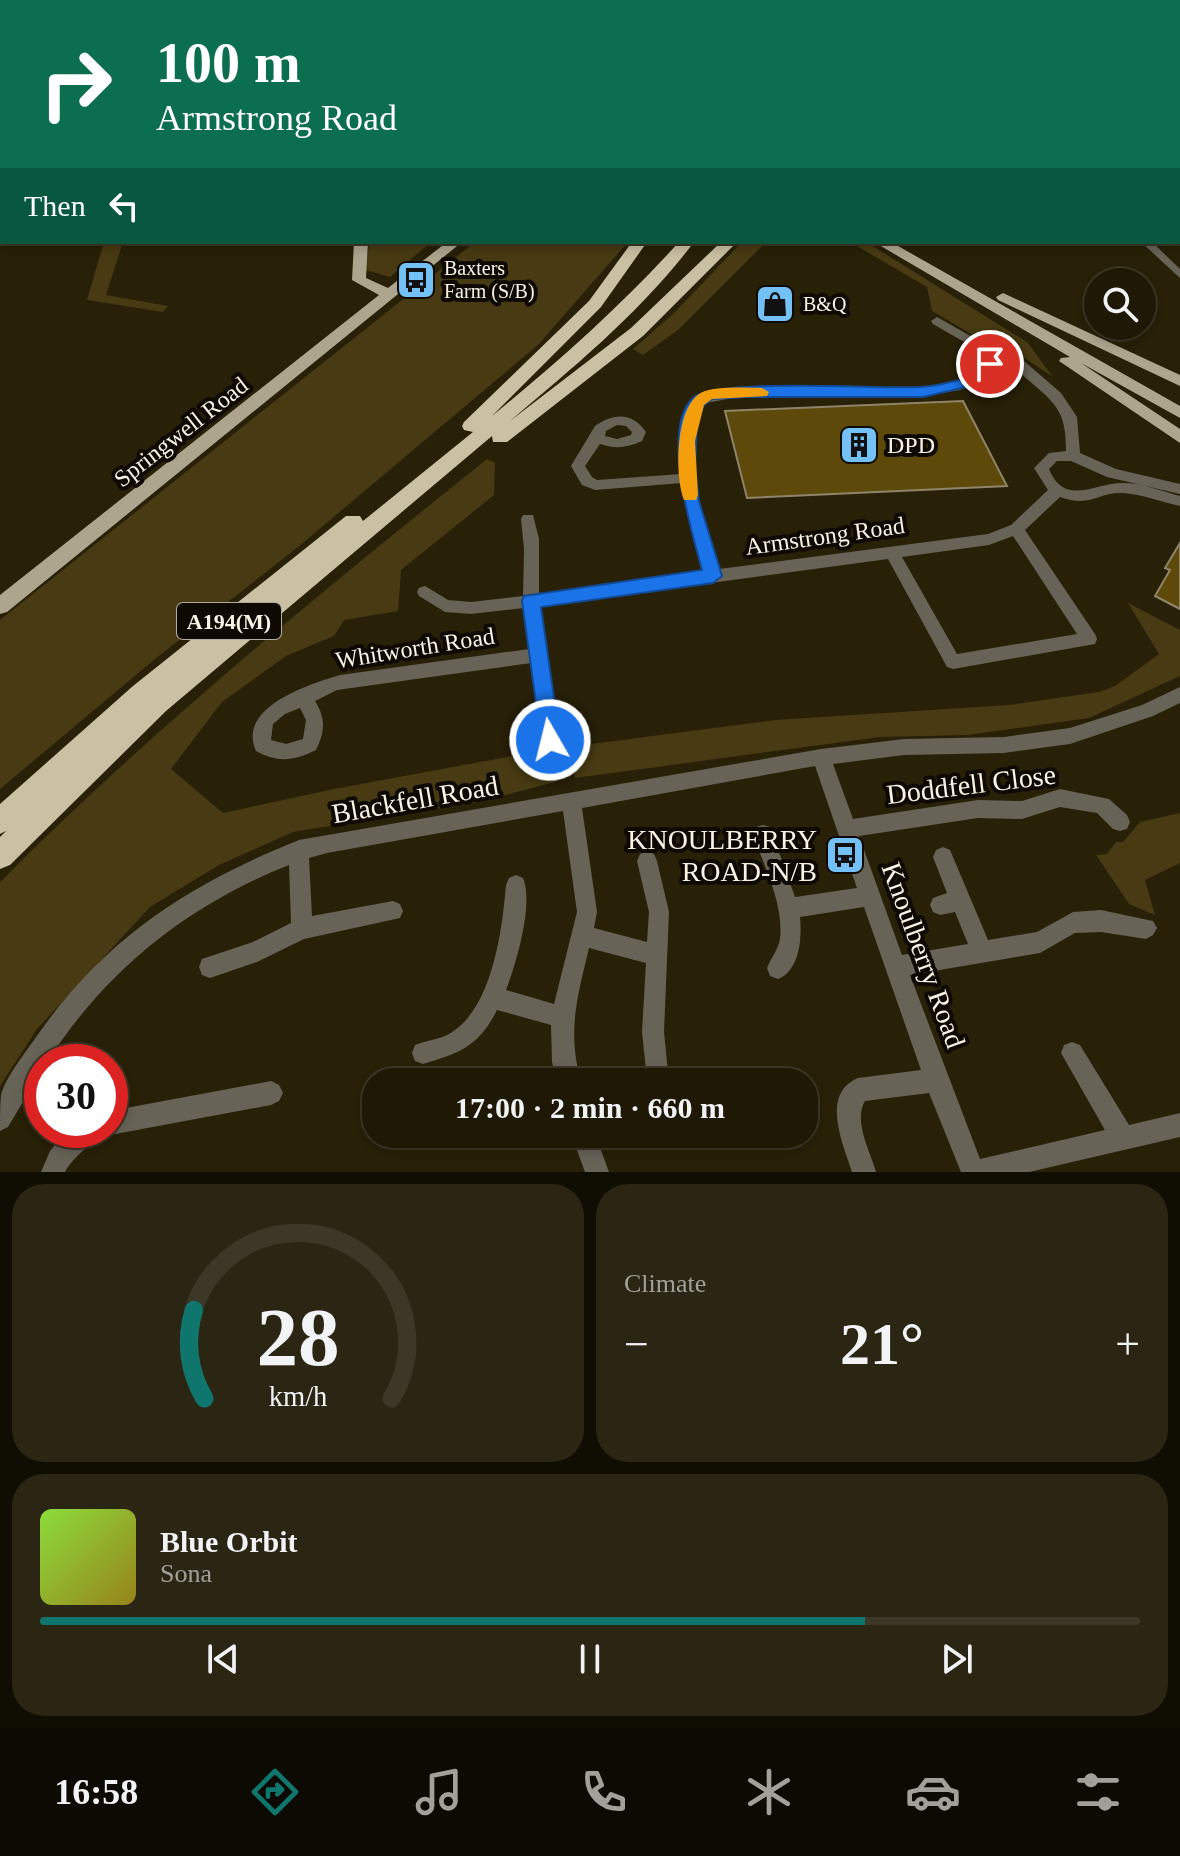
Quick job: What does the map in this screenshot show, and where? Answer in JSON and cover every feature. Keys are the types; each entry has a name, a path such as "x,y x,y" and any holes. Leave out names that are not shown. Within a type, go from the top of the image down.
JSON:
{"highway":[{"name":"A194(M)","path":"466,430 595,304 639,244"},
{"name":"A194(M)","path":"0,821 153,684 578,338 671,244"},
{"name":"A194(M)","path":"0,856 157,704 581,352 633,303 685,244"},
{"name":"A194(M)","path":"337,554 608,356 669,304 728,244"}],"main road":[{"path":"361,244 359,280 389,294"},
{"name":"Springwell Road","path":"0,606 452,244"},
{"path":"885,244 1180,381"},
{"path":"900,244 1180,413"},
{"path":"953,278 1180,403"},
{"path":"953,278 1180,437"}],"street":[{"path":"1064,0 1103,0"},
{"path":"1148,244 1180,275"},
{"path":"937,321 991,359 1041,380 1066,405 1074,429 1073,456"},
{"path":"983,381 991,359"},
{"path":"713,576 691,501 688,478 690,422 697,402 708,395 910,393 983,381 1013,368"},
{"path":"597,438 578,466 587,481 595,485 688,478"},
{"path":"1180,489 1096,467 1073,456 1054,456 1043,463 1043,475 1058,490 1084,497 1104,489 1124,487 1180,501"},
{"path":"1096,467 1105,479 1104,489"},
{"name":"Armstrong Road","path":"425,592 445,606 471,608 989,539 1016,529 1058,490"},
{"path":"528,519 534,541 529,562 531,601 550,740"},
{"path":"892,552 953,662 1089,639 1016,529"},
{"name":"Whitworth Road","path":"302,698 340,682 538,655"},
{"name":"Blackfell Road","path":"0,1119 30,1065 94,981 159,923 239,876 299,850 821,757 904,747 1004,745 1070,736 1147,711 1180,695"},
{"name":"Knoulberry Road","path":"821,757 936,1080 975,1172"},
{"name":"Doddfell Close","path":"847,829 978,809 1022,810 1060,798 1104,798 1120,822"},
{"path":"566,1068 562,1017 584,936 587,912 571,800"},
{"path":"763,834 792,931 788,957 778,968"},
{"path":"299,850 302,929"},
{"path":"943,857 950,903 982,953"},
{"path":"647,861 659,912 653,1032 658,1068"},
{"path":"423,1053 454,1044 473,1028 491,997 510,939 516,885"},
{"path":"787,909 871,896"},
{"path":"210,967 257,951 302,929 393,911"},
{"path":"896,967 1040,942 1073,923 1101,921 1146,928"},
{"path":"584,936 655,955"},
{"path":"491,997 562,1017"},
{"path":"1072,1053 1123,1138"},
{"path":"864,1172 848,1120 848,1107 858,1090 936,1080"},
{"path":"128,1120 271,1093"},
{"path":"975,1172 1180,1125"},
{"path":"53,1172 55,1164 68,1148"},
{"path":"588,1148 597,1172"}],"shaded area":[{"path":"103,244 122,244 106,295 168,306 163,312 87,300"},
{"path":"369,244 429,244 390,277 366,270"},
{"path":"472,244 626,244 538,345 298,547 155,659 0,789 0,620"},
{"path":"740,244 764,244 678,330 643,355 633,349 673,314"},
{"path":"853,244 869,244 1027,342 1053,377 1019,354 990,345 932,311 927,287"},
{"path":"487,459 495,463 494,495 401,570 398,611 344,620 334,636 286,656 222,702 171,769 223,813 550,749 555,782 478,802 293,832 219,865 150,907 37,1029 27,1044 24,1044 24,1049 0,1086 0,882 117,770 299,612"},
{"path":"1128,603 1180,630 1180,676 1089,718 967,735 880,737 575,778 568,747 775,720 1009,705 1099,692 1115,686 1159,654"},
{"path":"1180,813 1180,863 1145,880 1155,915 1129,904 1096,855 1107,854 1116,842 1123,842 1140,822"}],"building":[{"name":"DPD","path":"963,401 1007,486 747,498 725,411"},
{"path":"1180,543 1180,609 1155,596 1170,570 1165,568"}],"slow traffic":[{"path":"690,495 687,441 697,402 708,395 762,392"}],"place":[{"name":"Baxters Farm (S/B)","path":"416,280"},
{"name":"B&Q","path":"775,304"},
{"name":"DPD","path":"859,445"},
{"name":"KNOULBERRY ROAD-N/B","path":"845,855"}],"route":[{"path":"550,740 531,601 713,576 691,501 687,468 687,441 697,402 708,395 746,392 923,392 978,380 987,373 990,364"}]}
